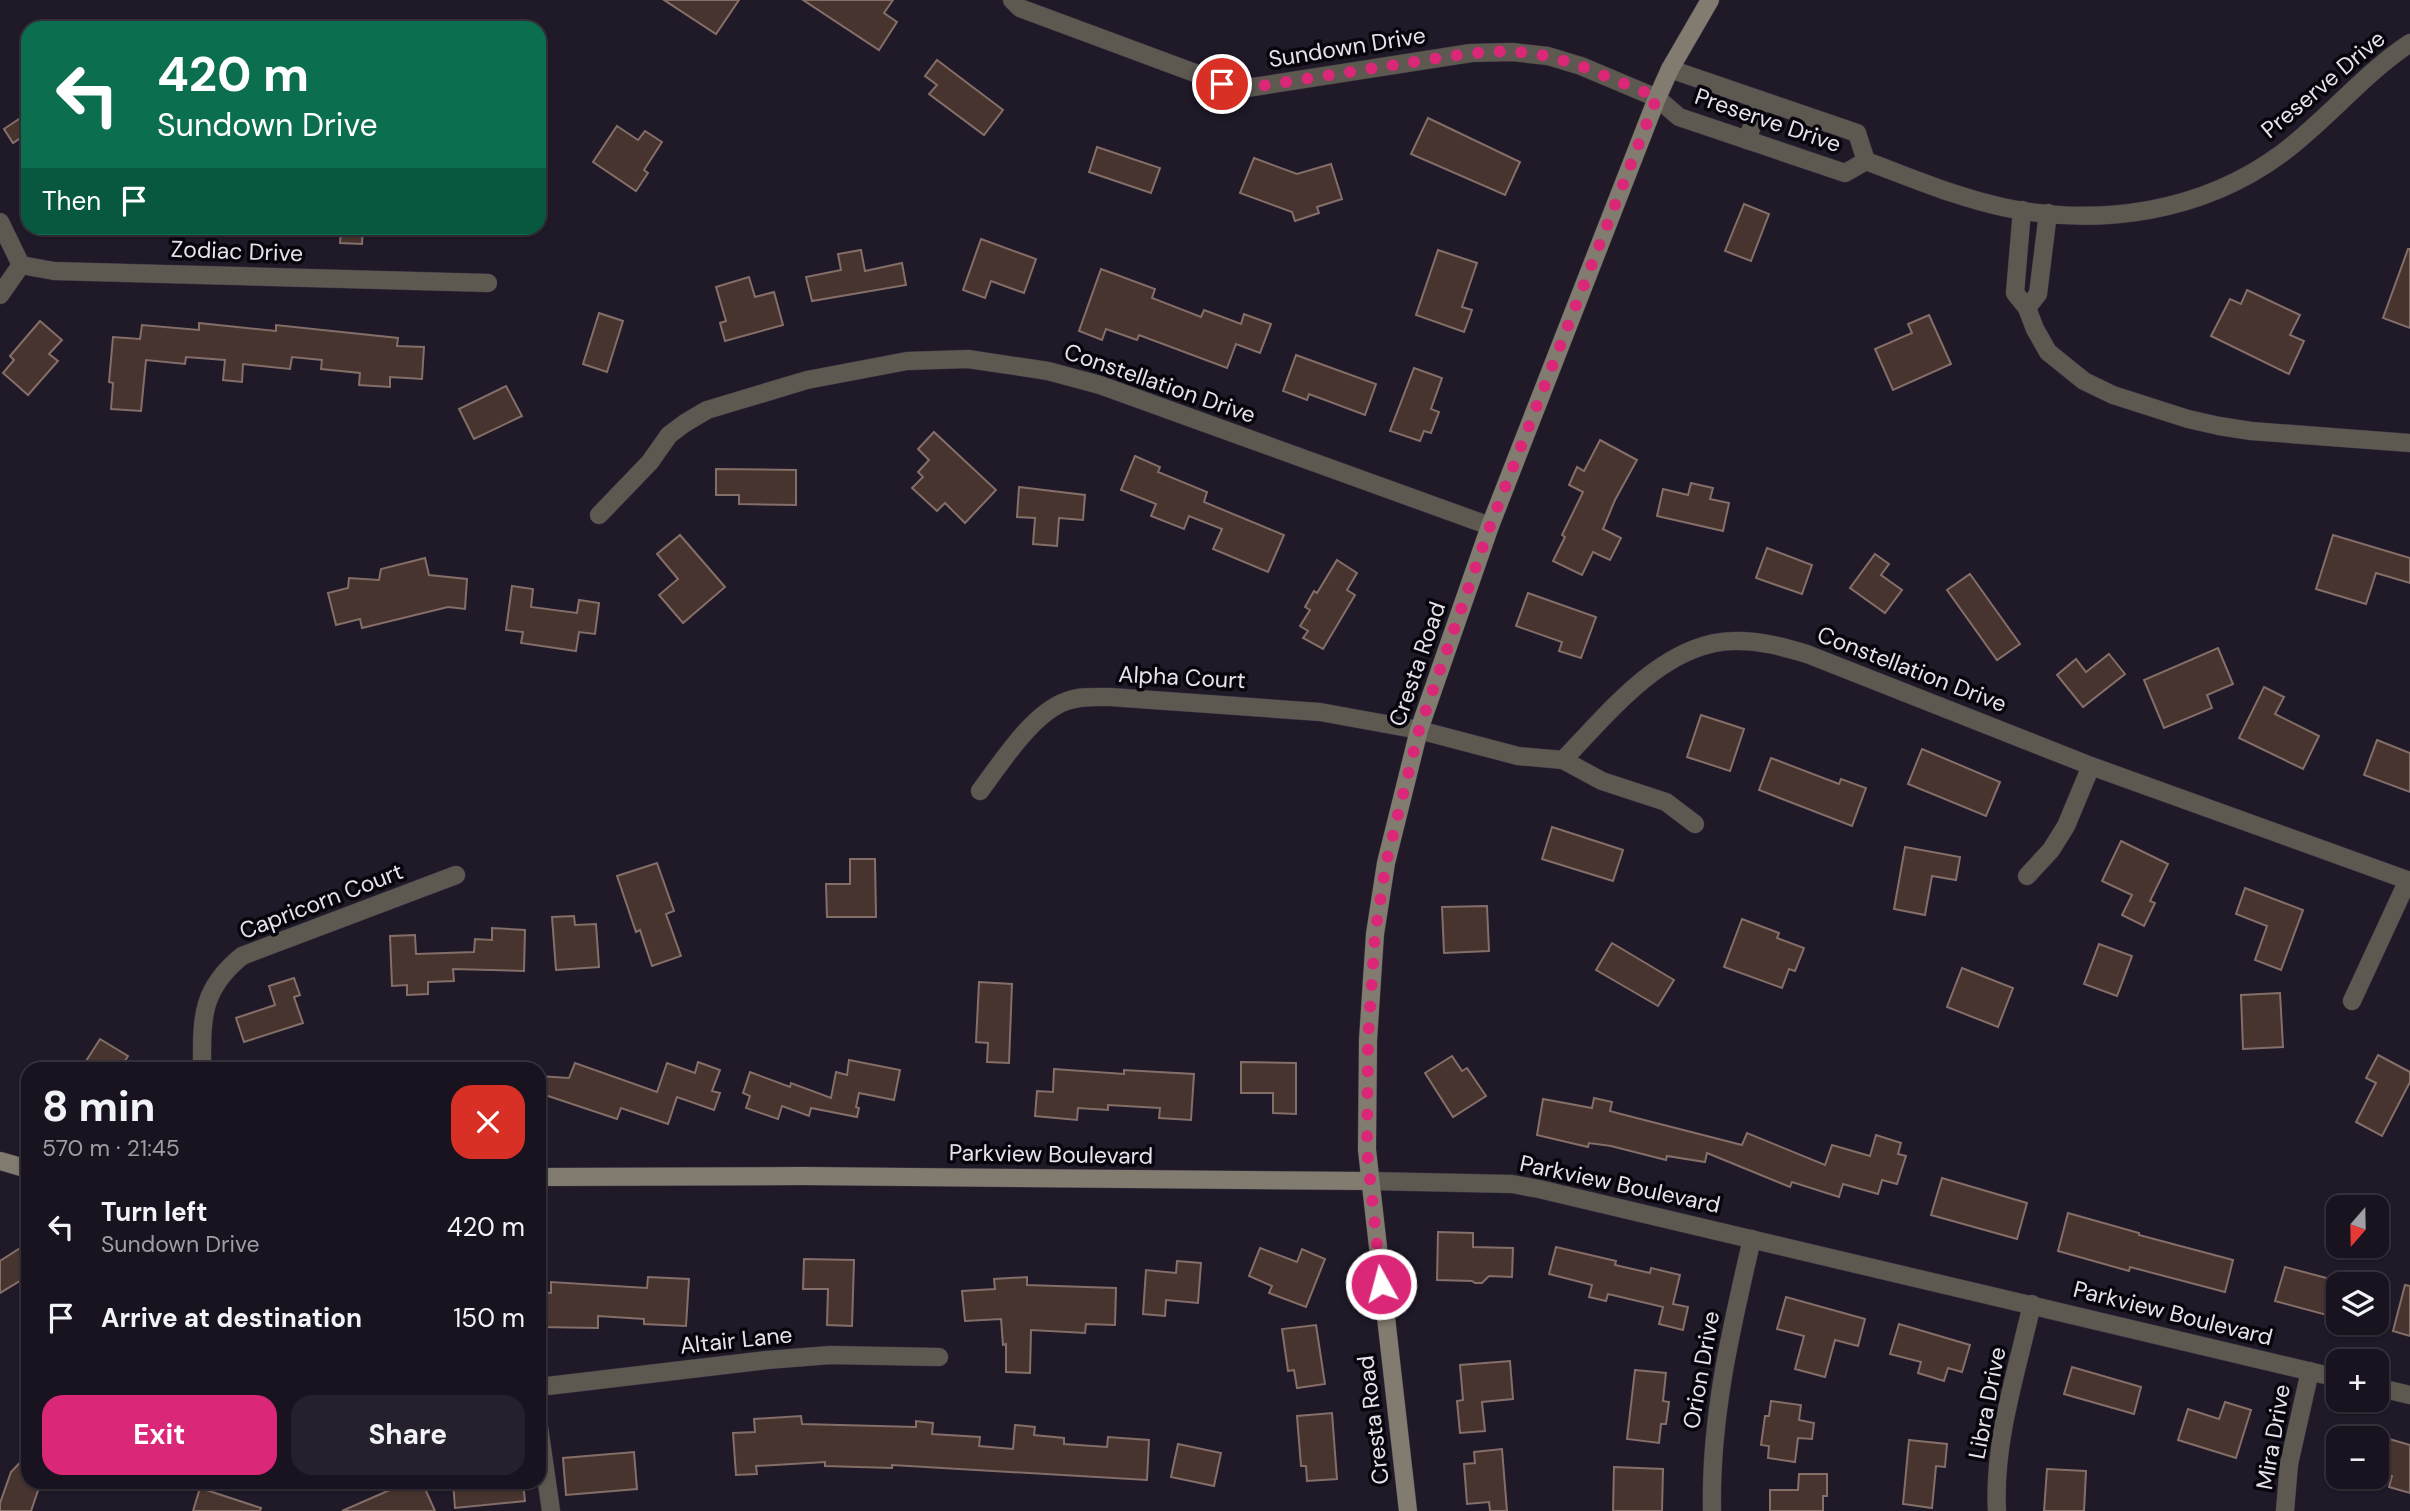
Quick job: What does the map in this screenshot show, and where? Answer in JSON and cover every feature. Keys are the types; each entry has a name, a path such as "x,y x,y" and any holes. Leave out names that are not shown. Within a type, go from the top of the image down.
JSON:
{"main road":[{"name":"Cresta Road","path":"1408,1511 1367,1150 1368,1040 1375,934 1386,863 1419,730 1490,526 1657,97 1710,0"},
{"path":"0,1161 21,1167"},
{"name":"Parkview Boulevard","path":"546,1177 803,1176 1369,1181"}],"street":[{"name":"Sundown Drive","path":"1012,0 1020,8 1230,86 1247,88 1471,53 1512,51 1548,56 1581,66 1657,97"},
{"name":"Preserve Drive","path":"1657,97 1679,117 1845,173 1866,161 1961,196 2022,210 2085,217 2139,213 2195,198 2252,172 2299,139 2365,77 2410,43"},
{"name":"Preserve Drive","path":"1670,69 1857,133 1866,161"},
{"path":"1747,140 1761,101"},
{"path":"2022,210 2015,292 2027,308 2048,352 2084,381 2113,395 2218,426 2410,443"},
{"path":"2027,308 2038,294 2048,213"},
{"path":"0,222 21,265 0,295"},
{"name":"Zodiac Drive","path":"21,265 54,271 488,283"},
{"name":"Constellation Drive","path":"598,515 650,462 669,435 707,410 819,378 907,361 968,359 1042,369 1100,385 1490,526"},
{"name":"Constellation Drive","path":"1563,761 1643,680 1663,664 1696,648 1732,641 1776,645 1807,654 2091,765 2409,881"},
{"name":"Alpha Court","path":"980,790 1034,723 1058,705 1084,698 1321,712 1419,730"},
{"path":"1419,730 1518,756 1563,761 1602,781 1666,802 1695,824"},
{"path":"2027,876 2051,850 2066,827 2091,765"},
{"name":"Capricorn Court","path":"202,1062 204,1012 211,990 225,970 242,956 456,874"},
{"path":"2352,1001 2409,881"},
{"name":"Parkview Boulevard","path":"1369,1181 1512,1184 2326,1375"},
{"name":"Orion Drive","path":"1712,1511 1713,1440 1720,1388 1752,1239"},
{"name":"Libra Drive","path":"1997,1511 2004,1425 2032,1304"},
{"name":"Altair Lane","path":"546,1386 830,1355 939,1357"},
{"name":"Mira Drive","path":"2285,1511 2289,1464 2310,1371"},
{"path":"2389,1390 2410,1395"},
{"path":"546,1476 551,1511"}],"building":[{"path":"664,0 739,0 716,34"},
{"path":"803,0 893,0 884,13 897,22 879,50"},
{"path":"937,60 1003,110 984,135 929,94 937,85 925,76"},
{"path":"21,118 21,138 13,143 4,129"},
{"path":"1428,118 1520,162 1505,195 1411,154"},
{"path":"617,126 638,140 645,131 662,142 644,170 648,173 636,191 593,162"},
{"path":"1097,147 1160,168 1151,193 1089,172"},
{"path":"1254,158 1297,174 1331,164 1342,199 1317,207 1319,213 1295,221 1292,212 1240,193"},
{"path":"1744,204 1769,214 1751,261 1725,251"},
{"path":"341,235 363,235 362,244 340,243"},
{"path":"981,239 1036,259 1024,293 991,281 985,298 963,290"},
{"path":"2410,249 2410,328 2383,318"},
{"path":"861,250 865,271 902,263 906,285 812,301 806,277 841,270 838,254"},
{"path":"1438,250 1477,263 1462,307 1472,310 1464,332 1416,315"},
{"path":"1101,269 1155,289 1152,298 1201,317 1204,310 1241,324 1244,314 1271,324 1260,353 1236,344 1227,368 1139,335 1137,340 1106,329 1102,340 1079,331"},
{"path":"749,277 755,297 774,292 783,325 725,341 720,323 726,321 716,287"},
{"path":"2247,290 2300,315 2290,335 2304,341 2289,374 2211,336 2230,299 2241,304"},
{"path":"599,313 623,321 607,372 583,364"},
{"path":"1929,315 1951,364 1893,390 1875,349 1912,333 1908,324"},
{"path":"40,321 62,340 49,354 58,361 28,395 3,373 14,360 10,356"},
{"path":"199,323 276,331 276,325 398,338 397,346 424,347 422,379 390,377 390,387 359,385 360,373 321,369 322,360 292,357 290,369 243,364 242,382 223,380 225,360 186,357 185,364 146,360 141,411 111,409 113,383 109,382 113,337 140,339 142,325 199,330"},
{"path":"1296,355 1376,384 1365,415 1309,394 1307,400 1283,391"},
{"path":"1414,368 1442,378 1431,409 1439,412 1431,433 1424,431 1420,441 1390,431"},
{"path":"506,386 522,416 474,439 459,409"},
{"path":"934,432 996,490 965,523 945,503 937,511 912,488 923,477 918,472 929,460 918,449"},
{"path":"1600,440 1637,460 1603,529 1621,538 1610,560 1593,552 1582,575 1553,561 1565,537 1562,535 1583,492 1569,485 1577,467 1584,471"},
{"path":"1135,456 1160,467 1158,472 1207,492 1204,502 1284,535 1268,572 1213,549 1222,529 1189,516 1184,529 1151,516 1156,504 1121,490"},
{"path":"716,469 796,470 796,505 739,504 739,495 716,495"},
{"path":"1691,483 1713,488 1710,499 1729,503 1723,531 1657,516 1663,489 1688,495"},
{"path":"1019,487 1085,495 1083,520 1059,518 1057,546 1033,544 1035,518 1017,517"},
{"path":"680,535 725,587 683,623 659,595 678,579 657,554"},
{"path":"2333,535 2410,558 2410,583 2376,573 2366,604 2316,589"},
{"path":"1767,548 1812,565 1802,594 1756,578"},
{"path":"1875,554 1889,564 1881,575 1902,590 1885,613 1850,588"},
{"path":"425,558 429,575 467,579 465,609 448,607 362,628 360,619 336,625 328,593 348,588 349,578 379,580 381,569"},
{"path":"1337,560 1357,573 1347,590 1355,595 1323,649 1303,638 1308,631 1300,626 1310,610 1305,607"},
{"path":"1970,574 2020,644 1997,660 1947,590"},
{"path":"512,586 533,589 531,607 577,613 579,600 599,603 595,634 579,632 576,651 521,643 523,632 506,630"},
{"path":"1528,593 1596,617 1581,658 1559,651 1562,642 1516,626"},
{"path":"2218,648 2233,684 2207,695 2212,708 2164,728 2144,680"},
{"path":"2109,654 2125,674 2083,707 2057,675 2076,659 2086,672"},
{"path":"2264,687 2284,697 2275,714 2319,736 2303,769 2239,738"},
{"path":"1701,715 1744,729 1730,771 1687,757"},
{"path":"2377,740 2410,753 2410,792 2364,775"},
{"path":"1922,749 2000,782 1986,816 1908,784"},
{"path":"1771,758 1839,784 1841,779 1866,788 1852,826 1759,790"},
{"path":"1552,827 1623,850 1613,881 1542,859"},
{"path":"2121,841 2168,864 2150,901 2155,903 2144,926 2122,915 2132,895 2102,881"},
{"path":"1905,847 1960,857 1956,880 1932,876 1925,915 1894,909"},
{"path":"850,859 875,859 876,917 827,917 826,884 850,884"},
{"path":"657,863 674,911 666,914 681,956 652,966 640,930 636,932 617,876"},
{"path":"2245,888 2303,910 2281,970 2255,960 2267,926 2236,914"},
{"path":"1487,906 1489,951 1444,953 1442,907"},
{"path":"574,916 575,925 596,924 599,967 556,970 552,917"},
{"path":"1742,919 1779,933 1777,938 1804,948 1795,971 1789,969 1782,988 1724,967"},
{"path":"492,928 525,930 524,971 453,969 454,981 428,982 428,994 407,995 407,985 392,986 390,936 415,935 416,954 474,952 475,939 492,940"},
{"path":"1612,943 1674,980 1658,1006 1596,970"},
{"path":"2099,944 2132,956 2117,996 2084,984"},
{"path":"1962,968 2013,988 1998,1027 1947,1007"},
{"path":"294,978 300,995 294,997 303,1023 244,1042 236,1018 275,1005 269,986"},
{"path":"979,982 1012,984 1009,1063 987,1062 988,1043 976,1042"},
{"path":"2280,993 2283,1047 2243,1049 2241,995"},
{"path":"100,1039 128,1056 124,1062 85,1062"},
{"path":"2378,1055 2410,1072 2410,1082 2382,1136 2356,1122 2376,1083 2366,1078"},
{"path":"1452,1056 1462,1071 1467,1068 1486,1096 1453,1117 1425,1073"},
{"path":"849,1060 900,1070 894,1100 859,1093 857,1117 811,1108 809,1116 782,1106 778,1119 746,1108 750,1096 743,1093 750,1072 831,1098 836,1072 847,1075"},
{"path":"698,1062 720,1070 712,1091 720,1093 714,1110 677,1097 668,1124 621,1108 617,1119 546,1095 546,1076 569,1078 575,1063 657,1092 667,1063 695,1073"},
{"path":"1241,1062 1296,1063 1296,1114 1273,1113 1273,1093 1241,1093"},
{"path":"1054,1069 1124,1074 1124,1070 1194,1074 1191,1120 1159,1118 1160,1108 1108,1105 1108,1110 1078,1108 1077,1120 1035,1116 1037,1091 1053,1092"},
{"path":"1594,1098 1612,1102 1610,1111 1742,1145 1747,1133 1825,1165 1832,1145 1870,1156 1876,1135 1901,1143 1898,1154 1906,1156 1897,1184 1882,1180 1878,1194 1843,1184 1839,1197 1792,1182 1790,1187 1707,1153 1705,1162 1667,1156 1666,1160 1611,1146 1589,1143 1588,1147 1537,1135 1543,1099 1592,1108"},
{"path":"1942,1178 2027,1203 2017,1239 1931,1215"},
{"path":"2068,1213 2233,1260 2225,1292 2130,1267 2129,1271 2058,1251"},
{"path":"1438,1232 1473,1233 1473,1247 1513,1248 1512,1277 1489,1276 1482,1283 1437,1280"},
{"path":"1556,1247 1616,1261 1615,1265 1650,1273 1651,1268 1680,1275 1673,1304 1688,1307 1683,1330 1659,1324 1663,1307 1608,1294 1606,1301 1589,1297 1592,1285 1549,1274"},
{"path":"21,1248 21,1280 0,1293 0,1261"},
{"path":"1260,1248 1297,1262 1302,1249 1325,1259 1306,1307 1269,1293 1272,1286 1249,1276"},
{"path":"804,1259 854,1260 852,1326 827,1325 828,1289 803,1289"},
{"path":"1177,1261 1201,1263 1198,1303 1166,1300 1165,1316 1143,1314 1146,1270 1176,1273"},
{"path":"2285,1267 2326,1278 2326,1315 2275,1301"},
{"path":"648,1277 689,1279 686,1326 644,1324 644,1319 598,1316 598,1328 546,1327 546,1293 551,1293 551,1282 647,1288"},
{"path":"1027,1277 1027,1285 1116,1288 1115,1325 1086,1324 1085,1333 1031,1330 1030,1373 1006,1372 1006,1344 1003,1345 1001,1319 965,1321 962,1291 995,1289 994,1279"},
{"path":"2405,1285 2410,1286 2410,1336 2393,1331"},
{"path":"1786,1297 1865,1319 1858,1346 1835,1340 1825,1377 1795,1369 1804,1336 1777,1329"},
{"path":"1899,1324 1970,1345 1962,1372 1948,1368 1944,1381 1918,1373 1921,1362 1890,1354"},
{"path":"1316,1325 1325,1384 1297,1388 1294,1370 1288,1371 1282,1329"},
{"path":"1510,1361 1513,1399 1482,1402 1485,1431 1460,1433 1457,1401 1463,1400 1460,1365"},
{"path":"2072,1367 2141,1387 2134,1414 2064,1394"},
{"path":"1635,1370 1666,1373 1663,1401 1669,1402 1666,1424 1661,1424 1659,1443 1627,1439"},
{"path":"1771,1401 1801,1405 1799,1420 1814,1423 1812,1439 1798,1438 1795,1462 1768,1458 1769,1446 1761,1445 1765,1416 1769,1416"},
{"path":"2225,1402 2251,1410 2236,1458 2178,1440 2188,1409 2219,1419"},
{"path":"1332,1413 1337,1479 1307,1481 1306,1466 1301,1466 1297,1416"},
{"path":"801,1416 802,1424 916,1427 916,1421 933,1423 932,1434 980,1437 979,1446 1013,1449 1015,1425 1035,1427 1034,1435 1064,1438 1064,1444 1107,1447 1108,1437 1149,1440 1147,1480 892,1465 892,1468 825,1466 825,1462 756,1466 757,1474 736,1475 733,1433 755,1432 754,1419"},
{"path":"2389,1439 2410,1445 2410,1493 2389,1487 2392,1476 2389,1475"},
{"path":"1909,1440 1947,1444 1945,1467 1936,1466 1932,1508 1903,1504"},
{"path":"1178,1444 1221,1453 1214,1486 1171,1477"},
{"path":"1502,1449 1507,1511 1490,1511 1489,1502 1467,1504 1464,1464 1475,1463 1474,1452"},
{"path":"634,1452 637,1489 566,1495 563,1458"},
{"path":"21,1461 21,1489 39,1489 31,1511 0,1511 0,1503 11,1472"},
{"path":"1614,1467 1663,1469 1662,1511 1613,1511"},
{"path":"2047,1469 2086,1471 2084,1511 2044,1511"},
{"path":"1799,1474 1827,1474 1827,1496 1823,1496 1823,1511 1770,1511 1770,1490 1798,1490"},
{"path":"200,1489 261,1508 260,1511 193,1511"},
{"path":"392,1489 425,1489 435,1511 342,1511"},
{"path":"454,1489 524,1489 525,1501 455,1508"}],"route":[{"path":"1222,84 1247,88 1471,53 1512,51 1548,56 1581,66 1657,97 1490,526 1419,730 1386,863 1375,934 1368,1040 1367,1150 1381,1284"}]}
